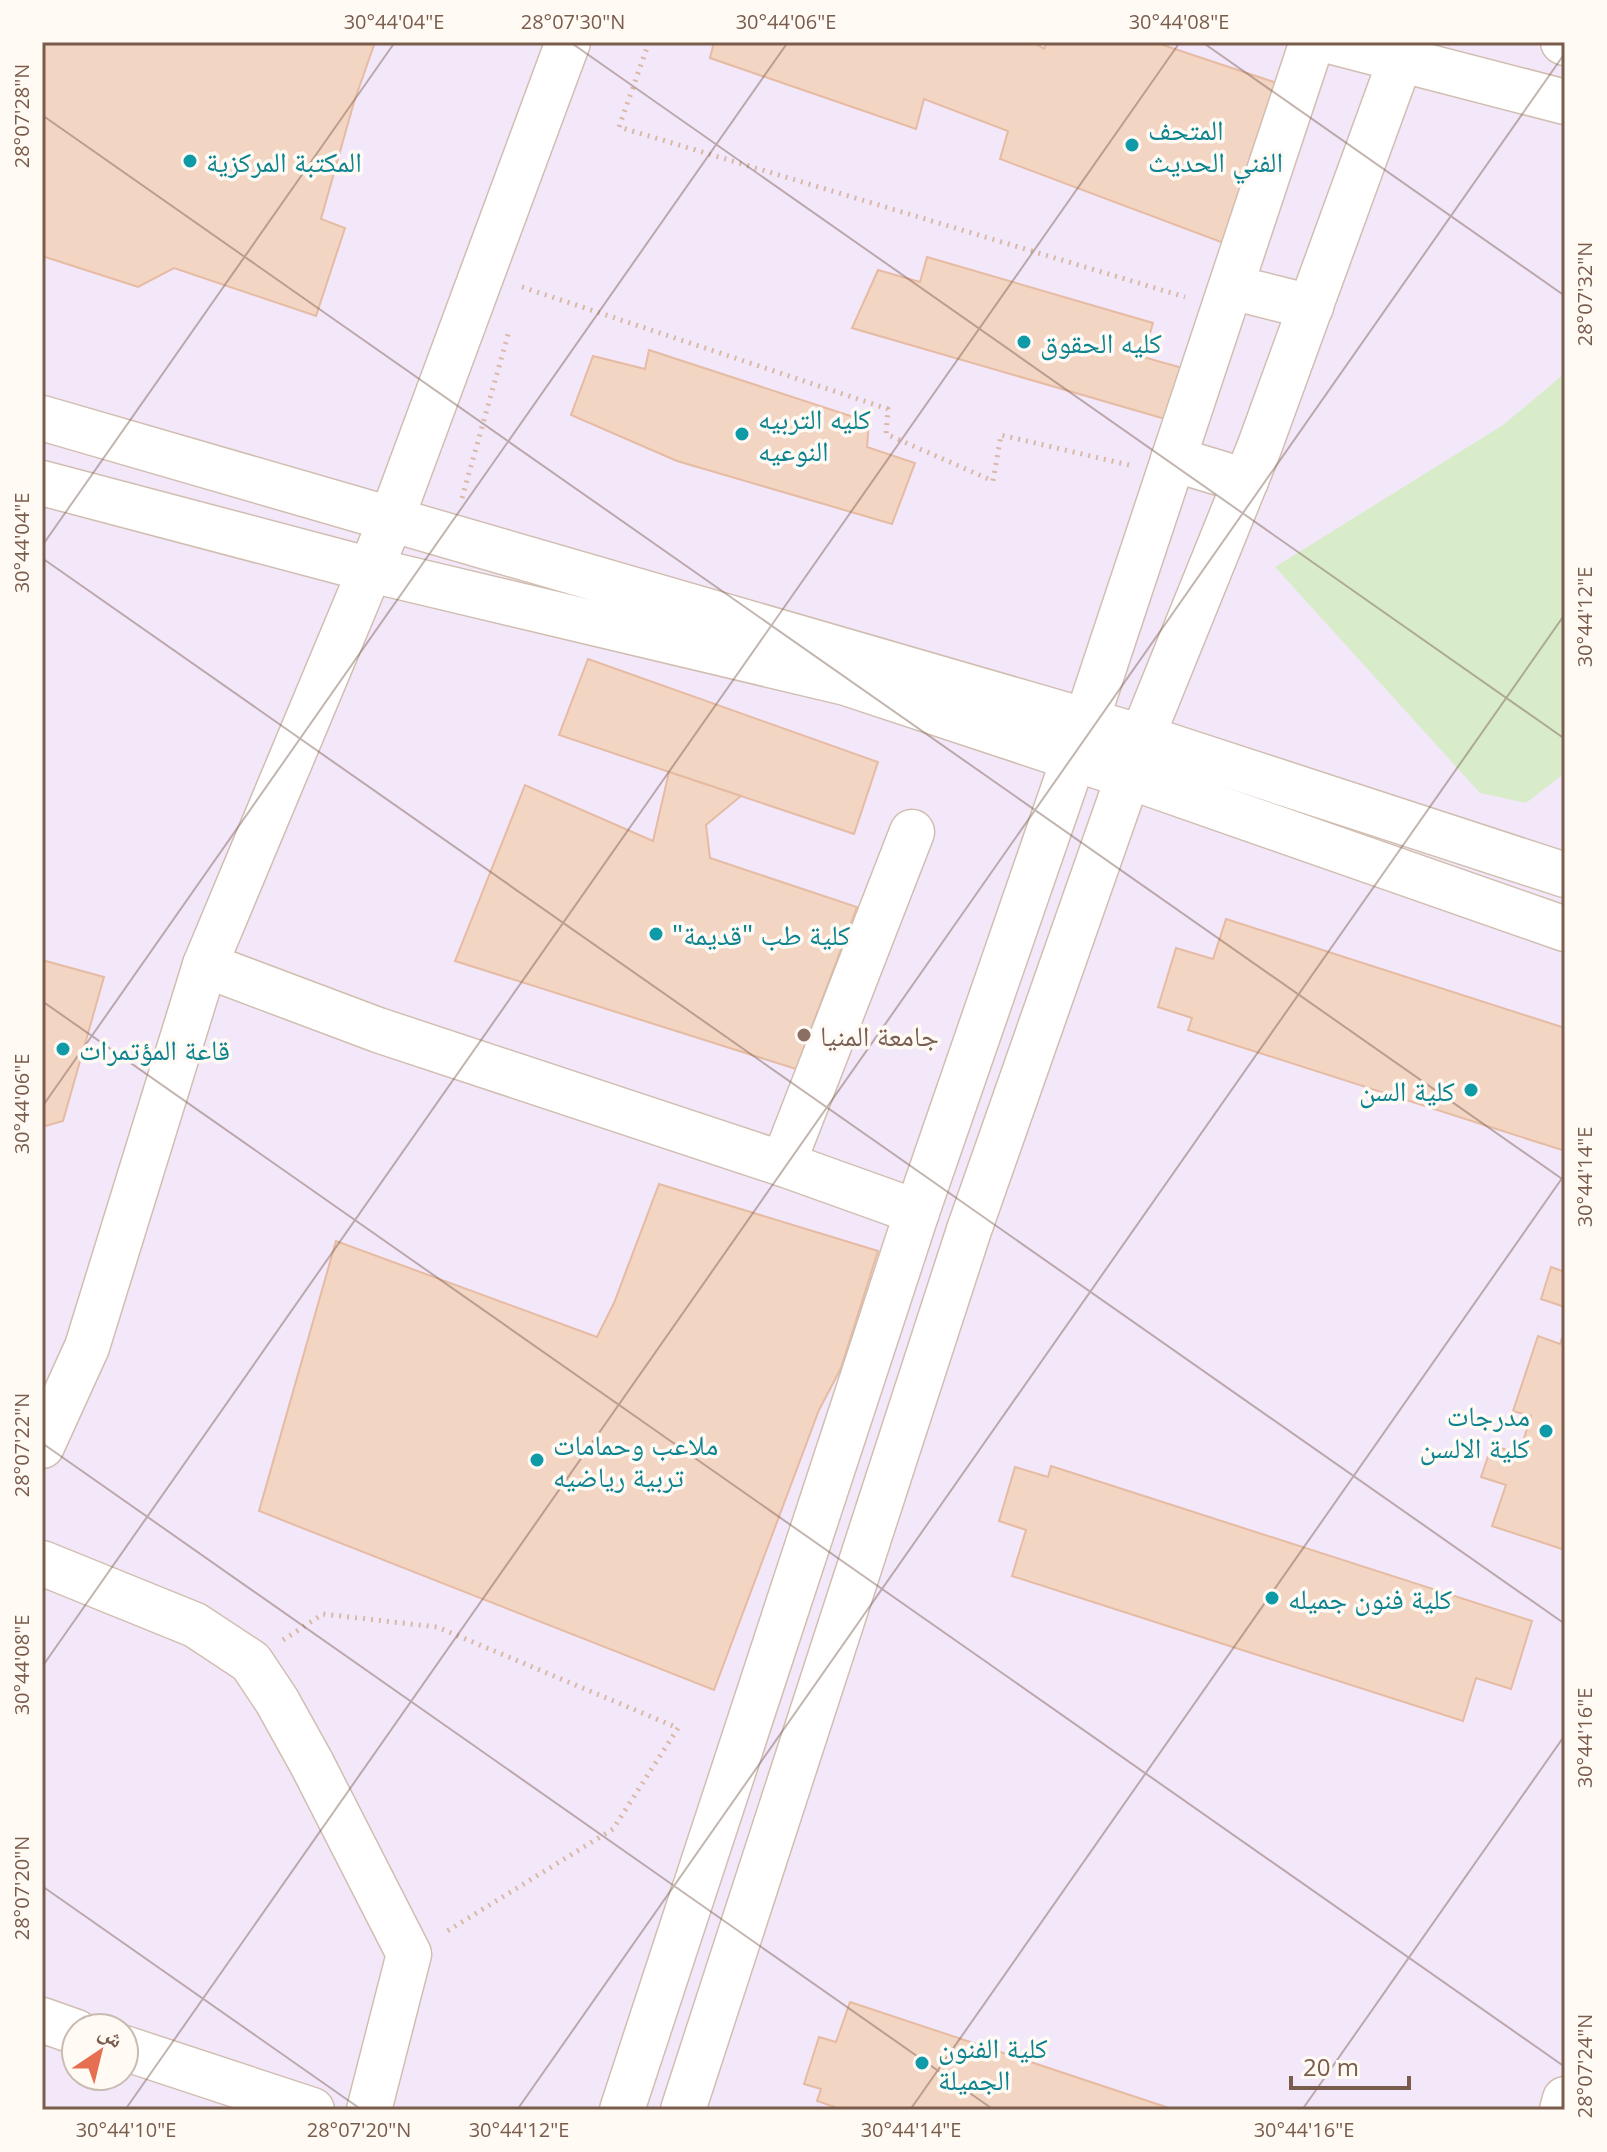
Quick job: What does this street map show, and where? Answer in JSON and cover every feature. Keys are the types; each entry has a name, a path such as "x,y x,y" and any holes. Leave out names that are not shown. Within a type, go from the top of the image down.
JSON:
{"lane":[{"path":"43,1437 87,1347 205,965 391,520 568,42"},
{"path":"622,2110 917,1212 1080,740 1312,42"},
{"path":"1333,42 1404,52 1565,102"},
{"path":"683,2110 935,1335 1017,1095 1136,757 1246,481 1404,52"},
{"path":"1227,298 1311,307"},
{"path":"42,418 391,520 1136,757 1565,875"},
{"path":"1171,467 1246,481"},
{"path":"42,483 371,570 1080,740"},
{"path":"1136,757 1565,929"},
{"path":"783,1164 912,832"},
{"path":"205,965 378,1030 783,1164 917,1212"},
{"path":"961,1085 1017,1095"},
{"path":"882,1318 935,1335"},
{"path":"42,1563 195,1625 251,1662 277,1701 409,1954 369,2110"},
{"path":"741,1750 794,1767"},
{"path":"140,2053 312,2110"},
{"path":"1562,2110 1565,2099"}],"path":[{"path":"649,42 619,127 1227,298"},
{"path":"517,301 526,272"},
{"path":"521,287 888,409 886,434 993,481 1001,435 1171,467"},
{"path":"460,506 509,331"},
{"path":"251,1662 323,1614 437,1627 678,1728 613,1829 409,1954"}],"shaded area":[{"name":"جامعة المنيا","path":"42,42 1565,42 1565,2110 42,2110"}],"green space":[{"path":"1565,373 1565,773 1526,803 1480,793 1275,567 1503,425"}],"building":[{"name":"المكتبة المركزية","path":"42,42 375,42 354,102 321,219 345,228 316,316 174,268 138,287 42,256"},
{"name":"المتحف الفني الحديث","path":"714,42 1034,42 1044,49 1047,42 1154,42 1280,84 1229,245 1000,159 1008,131 924,99 916,129 710,58"},
{"name":"كليه الحقوق","path":"927,257 1153,323 1143,357 1186,369 1172,421 852,328 878,270 920,282"},
{"name":"كليه التربيه النوعيه","path":"649,350 869,422 867,447 915,463 892,524 677,461 571,415 593,356 645,369"},
{"path":"588,659 878,762 854,834 559,735"},
{"name":"\"كلية طب \"قديمة","path":"669,772 741,796 706,825 710,858 857,907 796,1069 455,961 525,785 653,841"},
{"name":"كلية السن","path":"1226,919 1565,1028 1565,1151 1188,1030 1192,1018 1158,1007 1176,948 1213,959"},
{"name":"قاعة المؤتمرات","path":"42,960 104,977 63,1121 42,1127"},
{"name":"ملاعب وحمامات تربية رياضيه","path":"659,1184 878,1251 841,1368 819,1410 714,1690 259,1511 336,1241 597,1337 614,1303"},
{"path":"1551,1267 1565,1272 1565,1307 1541,1299"},
{"name":"مدرجات كلية الالسن","path":"1565,1330 1565,1550 1492,1526 1506,1485 1481,1477 1492,1445 1519,1454 1531,1416 1513,1411 1538,1336 1560,1344"},
{"name":"كلية فنون جميله","path":"1051,1466 1532,1621 1511,1689 1476,1678 1463,1721 1012,1576 1026,1530 999,1521 1015,1467 1048,1477"},
{"name":"كلية الفنون الجميلة","path":"850,2002 1175,2110 843,2110 817,2101 821,2089 804,2084 819,2037 836,2042"}],"place":[{"name":"المتحف الفني الحديث","path":"1132,145"},
{"name":"المكتبة المركزية","path":"190,161"},
{"name":"كليه الحقوق","path":"1024,342"},
{"name":"كليه التربيه النوعيه","path":"742,434"},
{"name":"\"كلية طب \"قديمة","path":"656,934"},
{"name":"جامعة المنيا","path":"804,1035"},
{"name":"قاعة المؤتمرات","path":"63,1049"},
{"name":"كلية السن","path":"1471,1090"},
{"name":"مدرجات كلية الالسن","path":"1546,1431"},
{"name":"ملاعب وحمامات تربية رياضيه","path":"537,1460"},
{"name":"كلية فنون جميله","path":"1272,1598"},
{"name":"كلية الفنون الجميلة","path":"922,2063"}]}
